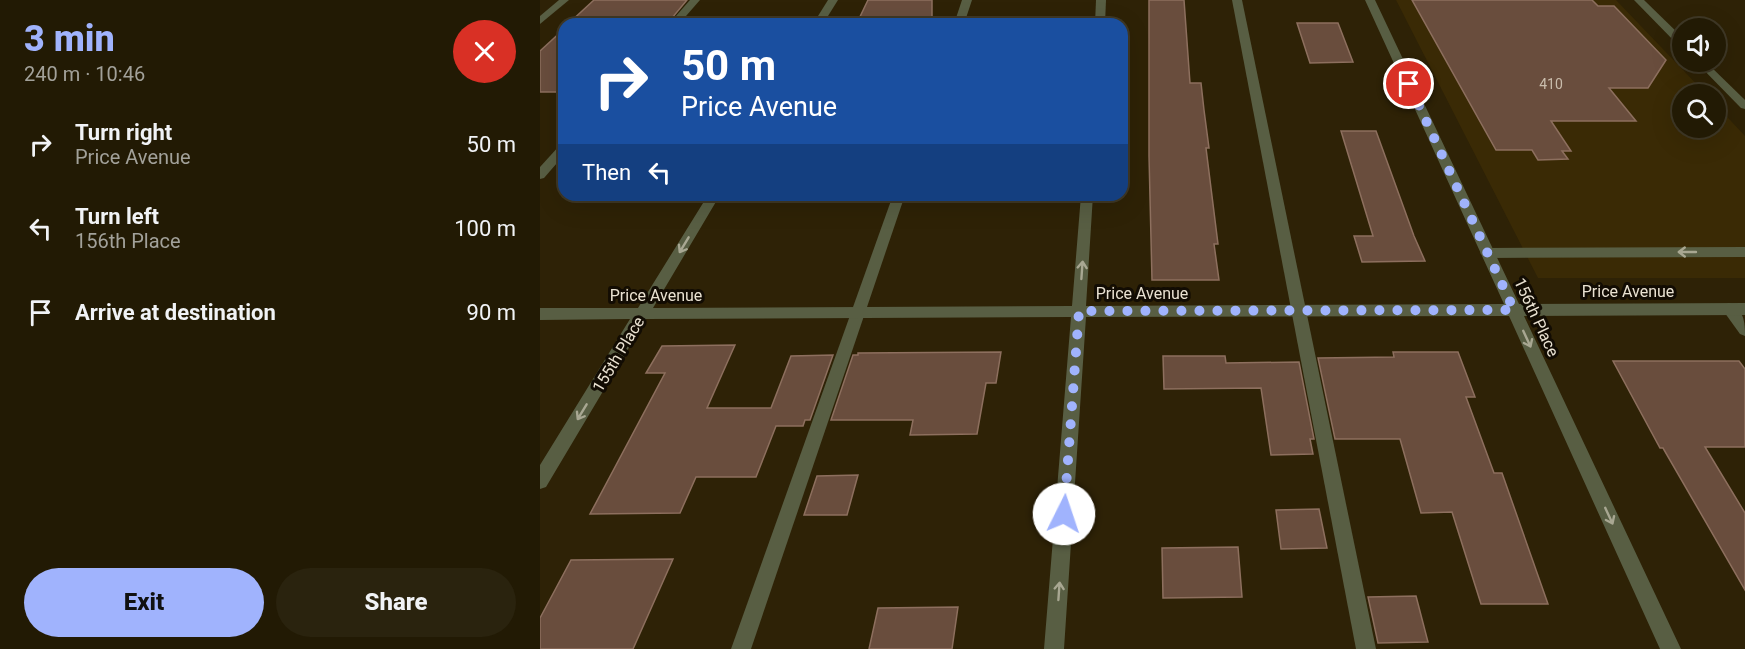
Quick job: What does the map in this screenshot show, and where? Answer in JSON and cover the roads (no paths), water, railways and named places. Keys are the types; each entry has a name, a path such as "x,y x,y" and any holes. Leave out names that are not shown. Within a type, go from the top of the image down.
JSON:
{"street":[{"path":"540,21 564,0"},
{"path":"679,18 695,0"},
{"path":"822,18 833,0"},
{"path":"961,18 967,0"},
{"path":"1100,18 1101,0"},
{"path":"1237,0 1366,649"},
{"name":"156th Place","path":"1370,0 1671,649"},
{"path":"1639,0 1672,33"},
{"path":"1711,72 1745,106"},
{"path":"540,175 558,155"},
{"name":"155th Place","path":"540,481 710,201"},
{"path":"741,649 897,201"},
{"path":"1054,649 1087,201"},
{"path":"1487,253 1745,252"},
{"path":"1729,309 1745,330"},
{"name":"Price Avenue","path":"540,314 1745,309"}]}
